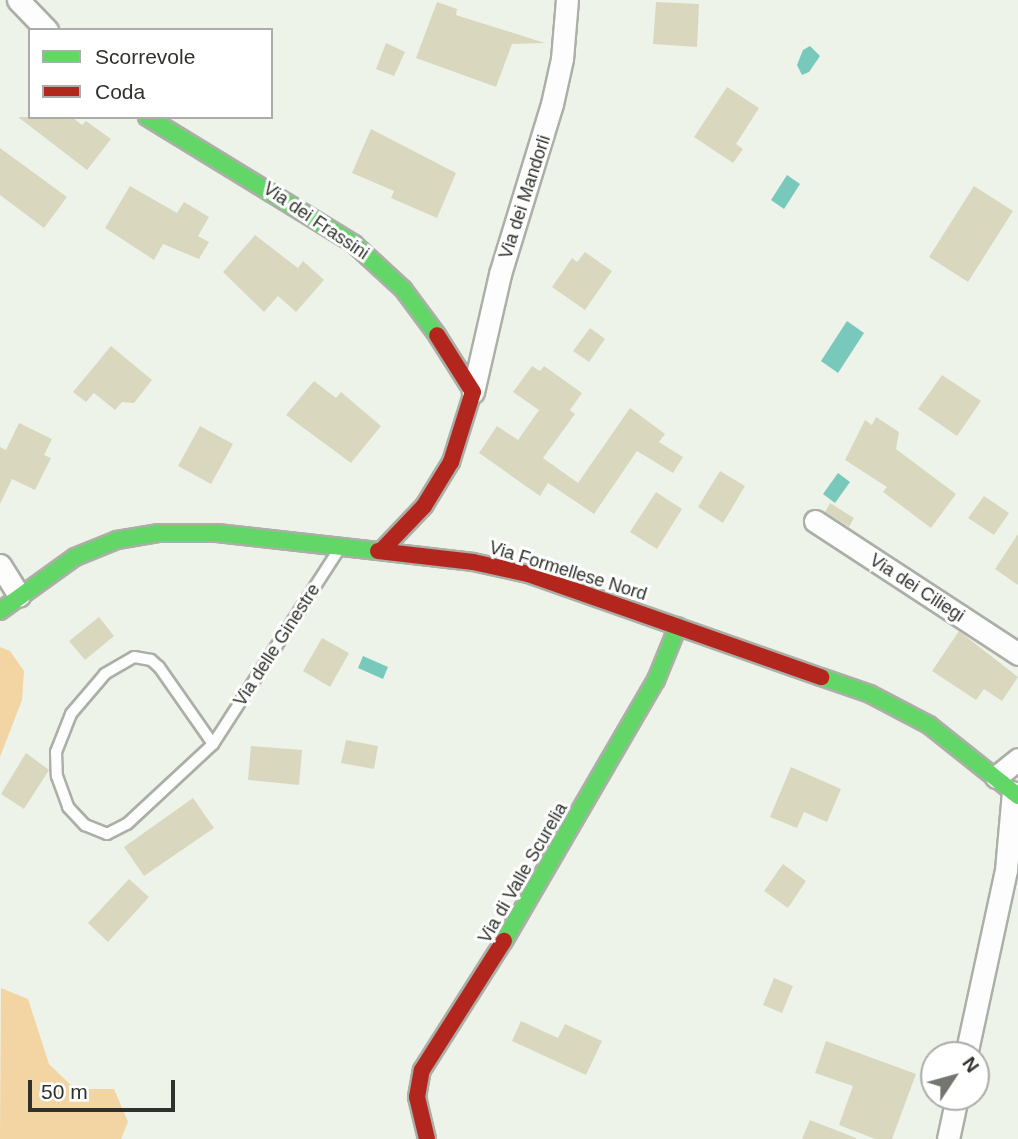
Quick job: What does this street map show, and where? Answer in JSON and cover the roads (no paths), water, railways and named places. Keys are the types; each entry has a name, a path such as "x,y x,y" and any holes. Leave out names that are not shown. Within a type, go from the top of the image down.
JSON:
{"street":[{"path":"18,0 45,28"},
{"name":"Via dei Mandorli","path":"382,550 418,515 447,471 473,392 507,251 552,104 562,59 567,0"},
{"name":"Via dei Frassini","path":"151,119 354,244 403,289 455,359 473,392"},
{"name":"Via dei Ciliegi","path":"816,521 1018,654"},
{"name":"Via Formellese Nord","path":"0,611 75,557 144,535 204,532 382,550 527,574 885,700 929,725 1016,794"},
{"path":"0,565 19,596"},
{"name":"Via di Valle Scurelia","path":"427,1139 417,1097 422,1070 535,893 656,680 678,626"},
{"path":"996,777 1018,760"},
{"path":"969,1041 1006,870 1016,794"},
{"path":"948,1139 954,1111"}],"lane":[{"name":"Via delle Ginestre","path":"213,744 159,667 151,660 134,657 105,674 71,714 55,751 59,786 68,807 85,825 101,834 113,833 213,744 341,546"}],"water":[{"path":"810,46 820,56 809,72 802,75 797,65 803,50"},
{"path":"787,175 800,184 784,209 771,200"},
{"path":"847,321 864,333 838,373 821,361"},
{"path":"838,473 850,482 835,503 823,494"},
{"path":"363,656 388,667 383,679 358,668"}]}
